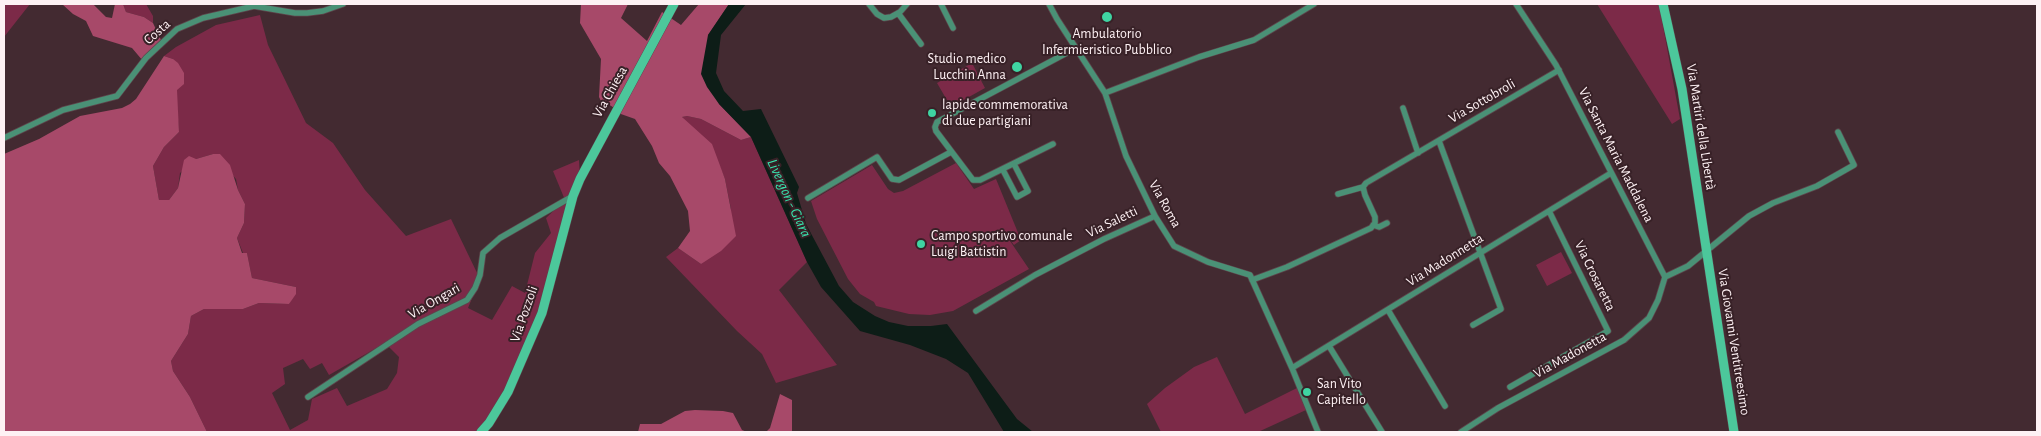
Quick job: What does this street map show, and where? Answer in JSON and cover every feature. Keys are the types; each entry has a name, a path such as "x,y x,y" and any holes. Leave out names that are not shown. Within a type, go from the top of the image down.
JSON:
{"main road":[{"name":"Via Chiesa","path":"573,196 602,134 674,4"},
{"name":"Via Martiri della Libertà","path":"1663,4 1682,89 1707,253"},
{"name":"Via Pozzoli","path":"480,432 489,423 508,392 542,313 573,196"},
{"name":"Via Giovanni Ventitreesimo","path":"1707,253 1734,432"}],"street":[{"name":"Costa","path":"6,137 63,110 117,96 146,58 177,29 203,18 254,6 307,13 323,11 342,4"},
{"path":"869,4 877,14 884,18 898,13 908,4"},
{"path":"941,4 953,28"},
{"name":"Via Roma","path":"1049,4 1105,93 1126,156 1155,216 1174,246 1208,262 1251,277"},
{"path":"1105,93 1199,57 1254,40 1314,4"},
{"name":"Via Santa Maria Maddalena","path":"1516,4 1559,70 1665,277"},
{"path":"898,13 920,44"},
{"path":"1053,144 1003,170 980,180 974,180 951,152 935,127 937,122 1076,48"},
{"name":"Via Sottobroli","path":"1338,194 1363,187 1366,183 1439,141 1474,118 1498,107 1559,70"},
{"path":"1403,108 1418,153"},
{"path":"1665,277 1688,266 1707,253 1749,216 1773,203 1817,186 1854,165 1838,132"},
{"path":"1439,141 1501,310 1473,325"},
{"path":"808,198 877,157 892,179 899,180 951,152"},
{"path":"1003,170 1017,197 1028,192 1014,164"},
{"name":"Via Madonnetta","path":"1292,368 1611,173"},
{"path":"1318,432 1292,368 1251,277 1292,265 1371,228 1374,225 1375,217 1363,187"},
{"name":"Via Ongari","path":"308,398 418,324 467,300 475,288 480,275 483,253 500,238 573,196"},
{"name":"Via Crosaretta","path":"1510,387 1608,331 1550,211"},
{"name":"Via Saletti","path":"976,311 1034,275 1155,216"},
{"path":"1374,225 1379,227 1387,223"},
{"name":"Via Madonetta","path":"1461,432 1498,408 1624,340 1649,318 1658,300 1665,277"},
{"path":"1388,310 1445,406"},
{"path":"1329,346 1382,432"}],"shaded area":[{"path":"4,4 30,4 4,37"},
{"path":"62,4 93,4 106,17 112,18 115,4 123,4 126,12 144,17 153,23 161,40 143,61 132,48 93,36 86,21 73,14"},
{"path":"123,4 146,4 153,16 153,23 144,17 126,12"},
{"path":"581,4 628,4 621,18 647,41 662,12 681,25 699,4 729,4 708,35 719,104 751,137 741,140 701,119 687,116 682,117 712,144 725,179 736,236 721,251 701,264 678,248 690,231 688,211 670,176 659,163 652,146 635,119 618,113 619,111 608,104 605,109 599,97 601,59 580,23"},
{"path":"1597,4 1659,4 1680,119 1672,124"},
{"path":"260,15 268,45 306,123 333,143 365,190 406,236 451,219 480,279 468,308 492,320 512,286 525,293 535,253 551,233 546,218 565,200 553,171 579,160 580,178 533,342 480,432 207,432 190,397 173,371 171,361 188,334 191,316 204,309 243,309 259,303 289,304 296,287 252,278 247,253 243,253 237,238 244,223 245,204 238,190 236,179 213,154 196,159 180,173 178,188 169,200 159,200 153,166 164,147 179,132 173,59 164,56 176,47 216,25","holes":["385,343 399,357 397,373 387,389 347,406 337,388 312,399 308,420 290,430 272,393 285,384 283,368 303,359 310,369 322,363 329,375"]},
{"path":"164,56 178,63 184,73 184,84 177,90 179,132 164,147 153,166 159,200 169,200 178,188 184,160 189,156 196,159 220,154 230,165 238,190 245,204 244,223 237,238 242,253 247,253 252,278 296,287 296,294 289,304 259,303 243,309 204,309 191,316 188,334 171,361 173,371 190,397 207,432 4,432 4,154 39,139 80,116 122,108 130,104 136,99"},
{"path":"972,63 985,88 951,107 937,83"},
{"path":"687,116 701,119 741,140 751,137 807,262 779,290 837,365 776,383 762,354 737,331 666,257 678,248 701,264 731,209 725,179 720,167 682,117"},
{"name":"Campo sportivo comunale Luigi Battistin","path":"956,163 974,189 996,179 1021,240 1014,245 1004,232 1029,269 953,311 930,315 909,314 876,306 874,302 860,294 848,279 817,219 811,201 872,165 888,189 894,193 903,191"},
{"path":"1561,252 1572,273 1547,286 1536,265"},
{"path":"1217,357 1245,414 1297,388 1306,410 1258,432 1161,432 1147,404 1194,367"},
{"path":"780,394 792,400 792,432 766,432 770,428"},
{"path":"685,411 733,413 742,430 747,432 638,432 640,424 661,424"}],"water":[{"name":"Livergon - Giara","path":"729,4 746,4 721,35 716,73 724,91 743,111 761,109 799,187 797,193 806,224 839,286 853,302 875,316 889,322 908,326 947,324 1017,419 1033,432 1004,432 968,373 946,359 910,345 860,331 821,287 807,262 751,137 719,104 707,87 701,74 708,35"}],"place":[{"name":"Ambulatorio Infermieristico Pubblico","path":"1107,17"},
{"name":"Studio medico Lucchin Anna","path":"1017,67"},
{"name":"lapide commemorativa di due partigiani","path":"932,113"},
{"name":"Campo sportivo comunale Luigi Battistin","path":"921,244"},
{"name":"San Vito Capitello","path":"1307,392"}]}
